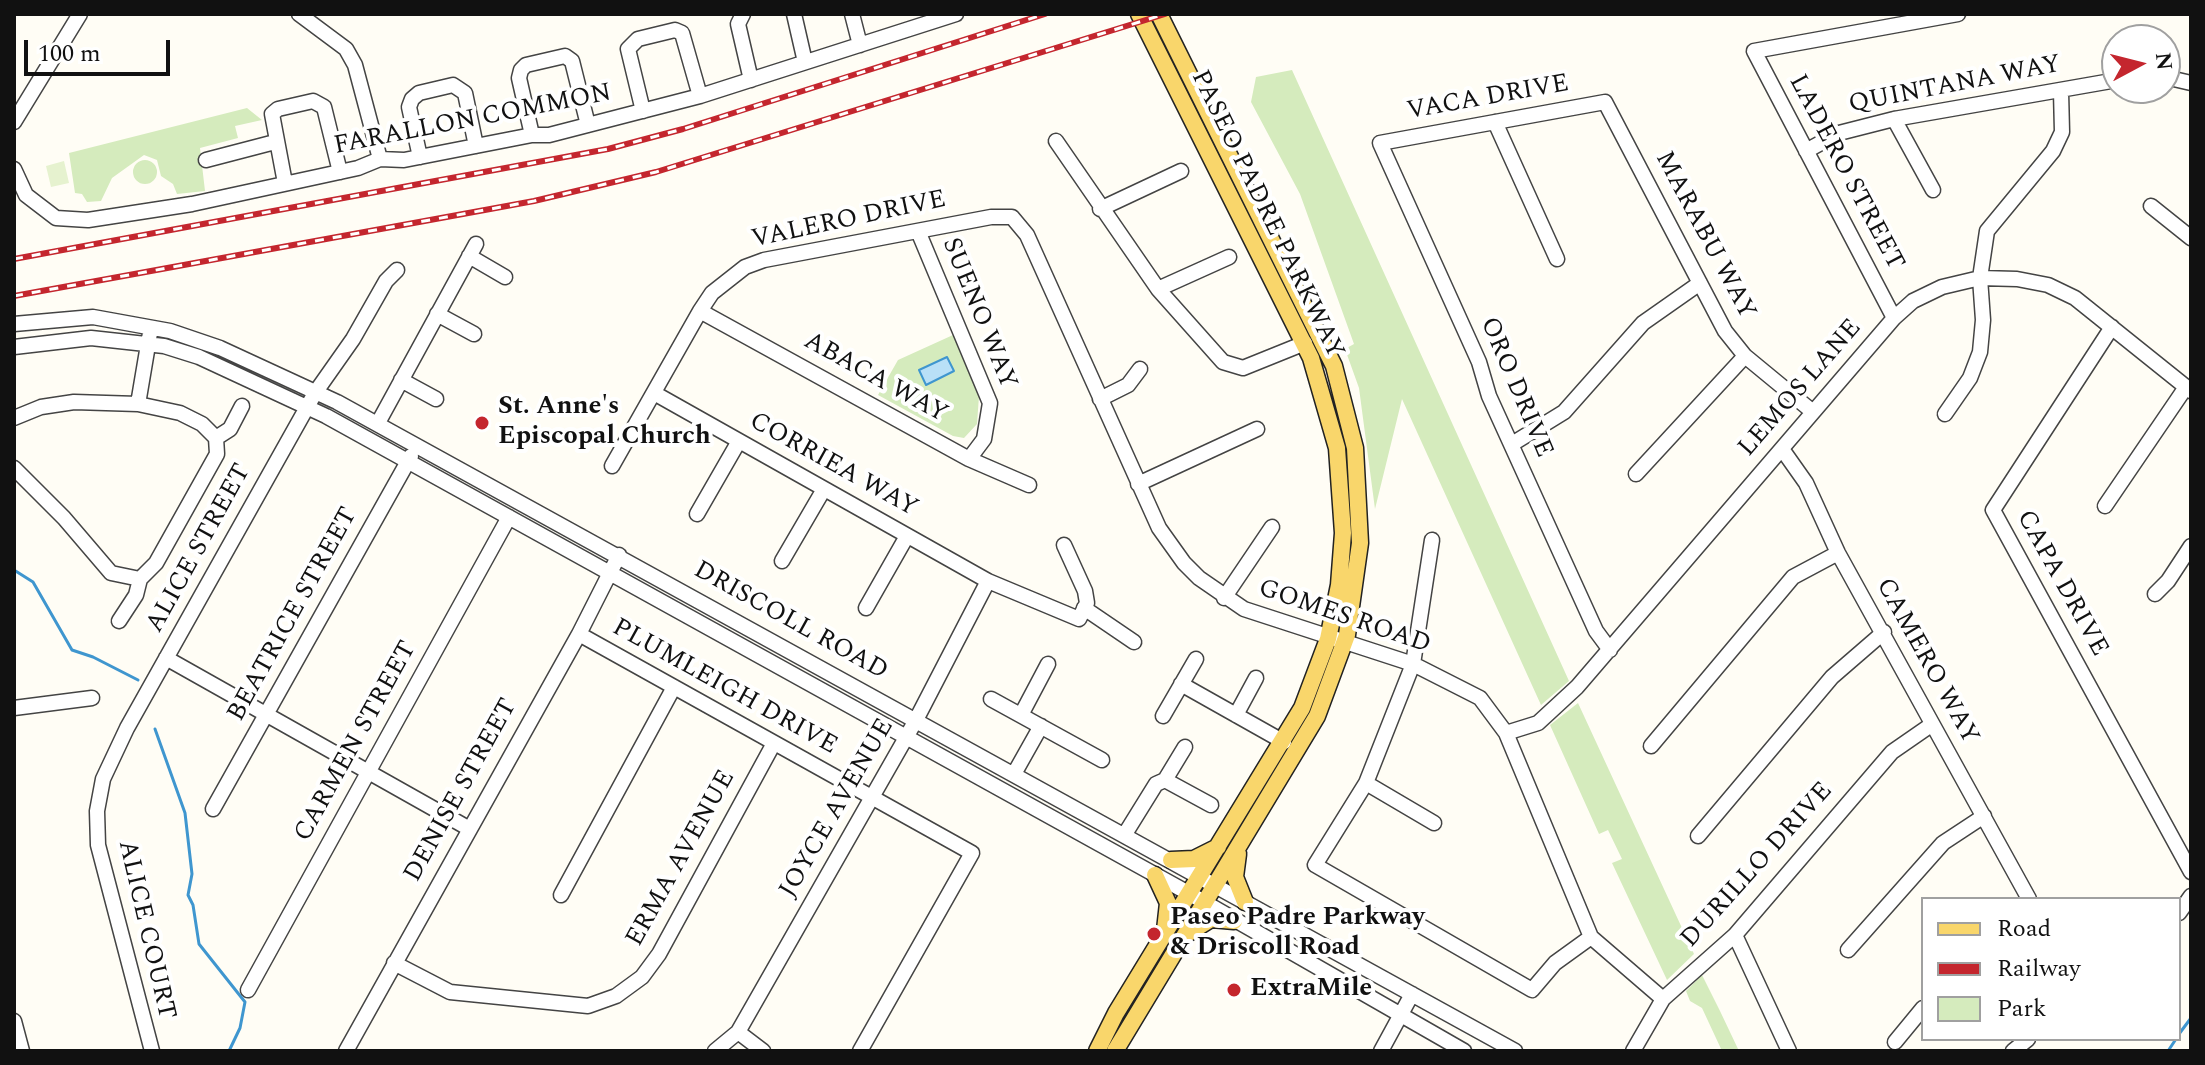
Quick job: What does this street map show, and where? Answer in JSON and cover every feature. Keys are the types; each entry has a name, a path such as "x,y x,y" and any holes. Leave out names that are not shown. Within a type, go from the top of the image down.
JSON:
{"main road":[{"name":"PASEO PADRE PARKWAY","path":"1139,14 1305,343 1333,428 1342,491 1336,641 1284,742 1220,846 1208,882"},
{"name":"PASEO PADRE PARKWAY","path":"1097,1051 1164,935 1240,847 1313,726 1336,641 1357,585 1360,543 1359,479 1349,417 1338,378 1317,328 1159,14"},
{"path":"1305,343 1321,356 1349,417"},
{"path":"1171,860 1194,859 1220,846"},
{"path":"1240,847 1235,877 1245,902"},
{"path":"1155,875 1168,903 1164,935"},
{"name":"PASEO PADRE PARKWAY","path":"1115,1051 1182,938 1197,898"},
{"path":"1182,938 1211,919 1234,921"}],"street":[{"path":"14,122 80,14"},
{"path":"299,14 346,49 355,65 380,159"},
{"path":"743,14 738,24 751,80"},
{"path":"794,14 805,62"},
{"path":"852,14 860,45"},
{"name":"FARALLON COMMON","path":"14,169 26,195 39,209 56,218 88,220 192,204 340,172 380,159 420,157 532,135 549,135 751,80 860,45 914,20 956,14"},
{"name":"LADERO STREET","path":"1894,318 1754,51 1958,14"},
{"path":"643,111 628,49 638,39 675,30 682,33 700,96"},
{"path":"532,135 519,78 521,70 526,65 565,56 572,61 588,125"},
{"name":"QUINTANA WAY","path":"1806,151 1839,133 1894,119 2101,83"},
{"path":"420,157 409,107 412,99 419,93 453,85 465,93 476,146"},
{"path":"1945,414 1970,378 1980,352 1983,320 1980,278 1987,231 2053,151 2062,132 2061,91"},
{"path":"285,183 271,123 272,114 278,109 319,102 324,107 340,172"},
{"name":"VACA DRIVE","path":"1380,143 1605,102"},
{"name":"MARABU WAY","path":"1605,102 1725,331 1745,356 1813,412"},
{"path":"1894,119 1933,190"},
{"path":"1495,122 1557,259"},
{"path":"1056,141 1158,289 1223,362 1243,368 1305,343"},
{"path":"206,160 275,142"},
{"name":"ORO DRIVE","path":"1380,143 1479,362 1489,396 1596,631 1610,650"},
{"path":"1100,209 1181,171"},
{"path":"2151,206 2191,238"},
{"name":"VALERO DRIVE","path":"612,466 712,293 745,267 764,260 918,231 1012,217"},
{"name":"GOMES ROAD","path":"1012,217 1027,235 1138,484 1171,548 1199,578 1244,609 1413,664 1480,698 1506,733 1591,937 1663,999"},
{"name":"SUENO WAY","path":"918,231 990,403 984,439 969,459"},
{"path":"378,423 472,250 505,277"},
{"path":"1158,289 1229,257"},
{"name":"ALICE STREET","path":"127,728 315,393 353,339 386,281 397,270"},
{"name":"LEMOS LANE","path":"1506,733 1538,723 1610,650 1894,318 1913,301 1942,287 1980,278 2017,279 2048,285 2075,298 2188,389"},
{"path":"1512,444 1564,412 1643,323 1700,283"},
{"name":"ABACA WAY","path":"700,311 969,459 1029,485"},
{"path":"437,314 474,334"},
{"name":"DRISCOLL ROAD","path":"14,324 93,317 151,326 220,348 378,423 1515,1051"},
{"path":"138,404 151,326"},
{"name":"CAPA DRIVE","path":"2112,327 1993,510 2191,872"},
{"name":"DRISCOLL ROAD","path":"14,347 73,338 148,343 199,357 307,407 1197,898 1464,1051"},
{"path":"1636,474 1745,356"},
{"path":"1100,399 1128,385 1140,369"},
{"path":"401,380 436,399"},
{"path":"2105,506 2188,389"},
{"name":"CORRIEA WAY","path":"654,393 988,581 1079,619 1084,608"},
{"path":"14,418 41,407 74,402 138,404 180,413 202,424 216,438 217,454 156,563 140,579 136,595 119,621"},
{"path":"216,438 230,429 242,406"},
{"path":"1138,484 1257,429"},
{"path":"697,514 739,441"},
{"name":"BEATRICE STREET","path":"213,809 417,445"},
{"name":"CAMERO WAY","path":"1782,449 1806,483 1838,553 2028,897"},
{"path":"14,468 64,518 111,573 140,579"},
{"path":"782,561 824,489"},
{"name":"CARMEN STREET","path":"248,990 509,517"},
{"path":"1224,598 1272,527"},
{"path":"866,608 907,536"},
{"path":"1432,540 1413,664 1366,783 1315,865 1532,990 1555,963 1591,937"},
{"path":"1064,545 1085,591 1084,608 1134,642"},
{"path":"2155,594 2168,581 2191,546"},
{"path":"1651,746 1793,577 1838,553"},
{"name":"DENISE STREET","path":"346,1051 579,634 619,555"},
{"name":"JOYCE AVENUE","path":"715,1051 738,1032 916,720 988,581"},
{"path":"1698,836 1832,677 1884,632"},
{"name":"PLUMLEIGH DRIVE","path":"579,634 972,853 860,1051"},
{"path":"166,658 468,828"},
{"path":"1163,716 1196,659"},
{"path":"1021,715 1048,664"},
{"path":"1236,715 1256,678"},
{"path":"1181,684 1284,742"},
{"path":"561,895 674,687"},
{"path":"14,708 92,698"},
{"path":"991,699 1102,760"},
{"name":"DURILLO DRIVE","path":"1633,1051 1663,999 1735,935 1892,752 1931,725"},
{"path":"1014,774 1041,726"},
{"name":"ALICE COURT","path":"127,728 103,779 97,811 98,845 152,1051"},
{"name":"ERMA AVENUE","path":"394,963 450,992 588,1006 616,996 642,977 659,954 774,743"},
{"path":"1125,834 1156,784 1165,780 1185,747"},
{"path":"1165,780 1211,805"},
{"path":"1366,783 1434,823"},
{"path":"1848,950 1943,843 1984,816"},
{"path":"1735,935 1789,1051"},
{"path":"1381,1051 1412,994"},
{"path":"1895,1042 1921,1010"},
{"path":"14,1021 22,1051"},
{"path":"738,1032 763,1051"}],"green space":[{"path":"1292,70 1569,681 1541,705 1402,399 1375,509 1359,388 1345,349 1354,344 1300,194 1251,102 1256,77"},
{"path":"247,108 262,120 235,126 238,138 200,148 205,191 177,194 173,184 161,176 157,160 144,155 112,178 101,201 87,202 82,194 75,193 69,153"},
{"path":"145,160 154,163 157,172 154,181 145,184 136,181 133,172 136,163"},
{"path":"64,161 69,183 51,187 46,166"},
{"path":"953,335 979,396 977,424 964,438 953,436 878,395 898,360"},
{"path":"1578,703 1694,954 1667,980 1612,863 1622,859 1608,830 1599,834 1550,725"},
{"path":"1702,975 1739,1051 1722,1051 1702,1008 1690,1001 1686,991"}],"water":[{"path":"947,357 954,371 926,385 919,370"}],"waterway":[{"path":"14,570 33,582 72,650 138,680"},
{"path":"155,729 185,813 192,874 188,895 193,905 199,944 245,1002 240,1028 229,1051"},
{"path":"2181,1031 2191,1018"},
{"path":"2168,1051 2175,1041"}],"railway":[{"path":"14,259 608,149 683,129 1045,14"},
{"path":"14,296 534,201 656,172 1165,14"}],"place":[{"name":"St. Anne's Episcopal Church","path":"482,423"},
{"name":"Paseo Padre Parkway & Driscoll Road","path":"1154,934"},
{"name":"ExtraMile","path":"1234,990"}]}
